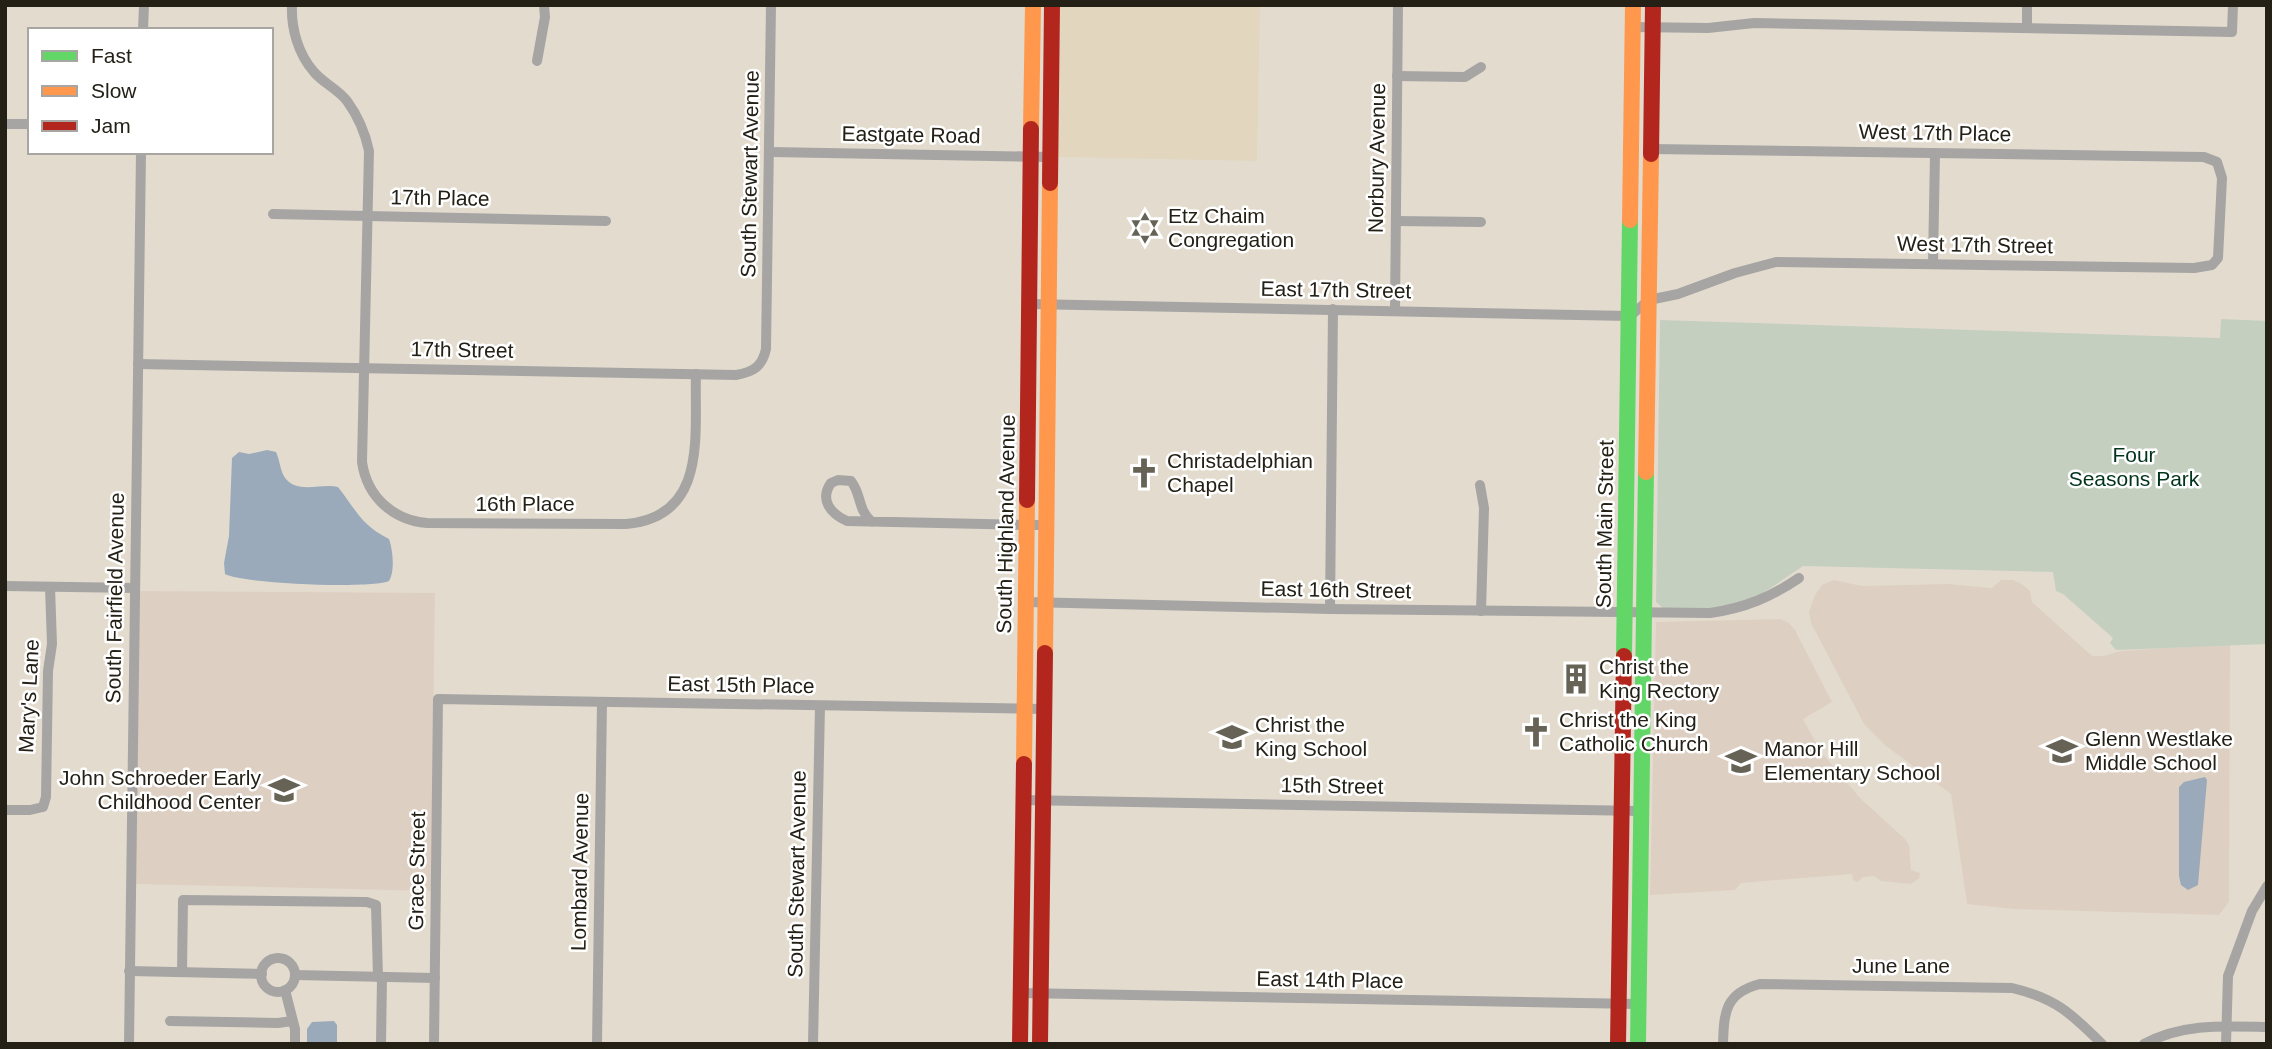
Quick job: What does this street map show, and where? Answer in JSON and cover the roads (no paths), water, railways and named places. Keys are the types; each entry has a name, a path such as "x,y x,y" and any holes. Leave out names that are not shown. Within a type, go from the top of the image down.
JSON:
{"main road":[{"name":"South Highland Avenue","path":"1020,1044 1033,5"},
{"name":"South Highland Avenue","path":"1040,1044 1052,5"},
{"name":"South Main Street","path":"1633,5 1644,613 1638,1044"},
{"name":"South Main Street","path":"1618,1044 1625,613 1639,308 1651,149 1653,5"}],"street":[{"path":"144,5 144,28"},
{"name":"16th Place","path":"292,5 293,29 303,56 313,71 345,98 366,137 369,160 362,450 367,483 379,500 398,515 415,522 427,523 626,524 656,517 684,491 693,471 696,374"},
{"path":"537,61 545,17 544,5"},
{"name":"South Stewart Avenue","path":"766,343 771,152 771,5"},
{"name":"Norbury Avenue","path":"1395,311 1398,5"},
{"path":"2027,5 2027,27"},
{"path":"1633,27 1716,27 1754,23 2232,32 2233,5"},
{"path":"1397,76 1465,77 1481,66"},
{"path":"5,124 28,124"},
{"name":"West 17th Place","path":"1651,149 2204,157 2217,162"},
{"name":"Eastgate Road","path":"771,152 1051,157"},
{"path":"1933,264 1935,153"},
{"name":"South Fairfield Avenue","path":"128,1044 141,154"},
{"name":"West 17th Street","path":"1639,308 1735,273 1776,262 2194,268 2210,265 2218,258 2220,250 2222,178 2217,162"},
{"name":"17th Place","path":"273,214 606,221"},
{"path":"1396,221 1481,222"},
{"name":"East 17th Street","path":"1029,304 1395,311 1639,308"},
{"path":"1330,609 1333,309"},
{"name":"17th Street","path":"138,364 736,375 749,373 762,363 766,343"},
{"path":"872,522 863,514 851,481 838,480 831,483 825,495 826,500 839,518 847,521 872,522 1046,525"},
{"path":"1480,485 1484,508 1481,611"},
{"name":"East 16th Street","path":"1026,602 1330,609 1710,613 1734,610 1767,597 1799,578"},
{"path":"5,586 135,588"},
{"name":"Mary's Lane","path":"5,810 43,807 46,797 48,671 52,644 50,587"},
{"name":"East 15th Place","path":"438,699 1043,709"},
{"name":"Grace Street","path":"434,1044 438,699"},
{"name":"Lombard Avenue","path":"597,1044 602,702"},
{"name":"South Stewart Avenue","path":"813,1044 820,706"},
{"name":"15th Street","path":"1022,800 1641,811"},
{"path":"2226,1044 2228,976 2252,911 2267,886"},
{"path":"182,972 183,900 367,902 376,905 381,1044"},
{"path":"281,958 289,962 295,975 293,984 285,990 271,990 264,984 262,974 268,962 281,958"},
{"path":"129,971 262,974"},
{"path":"295,975 435,978"},
{"name":"June Lane","path":"1723,1044 1724,1013 1729,1004 1748,988 1760,984 2012,988 2061,1006 2102,1044"},
{"path":"285,990 295,1044"},
{"name":"East 14th Place","path":"1021,993 1638,1004"},
{"path":"170,1021 292,1021"},
{"path":"2144,1044 2174,1031 2226,1026 2267,1027"}],"water":[{"path":"267,450 276,452 282,473 291,483 304,487 338,487 365,522 389,539 393,561 389,581 358,585 307,584 237,578 225,574 232,458 239,452 249,454"},
{"path":"2205,777 2207,780 2198,885 2188,890 2181,885 2179,876 2179,787 2184,782"},
{"path":"334,1021 337,1025 337,1044 307,1044 307,1029 312,1022"}],"place":[{"name":"Etz Chaim Congregation","path":"1145,228"},
{"name":"Christadelphian Chapel","path":"1144,473"},
{"name":"Christ the King Rectory","path":"1576,679"},
{"name":"Christ the King Catholic Church","path":"1536,732"},
{"name":"Christ the King School","path":"1232,737"},
{"name":"Glenn Westlake Middle School","path":"2062,751"},
{"name":"Manor Hill Elementary School","path":"1741,761"},
{"name":"John Schroeder Early Childhood Center","path":"284,790"}],"park label":[{"name":"Four Seasons Park","path":"2134,467"}]}
